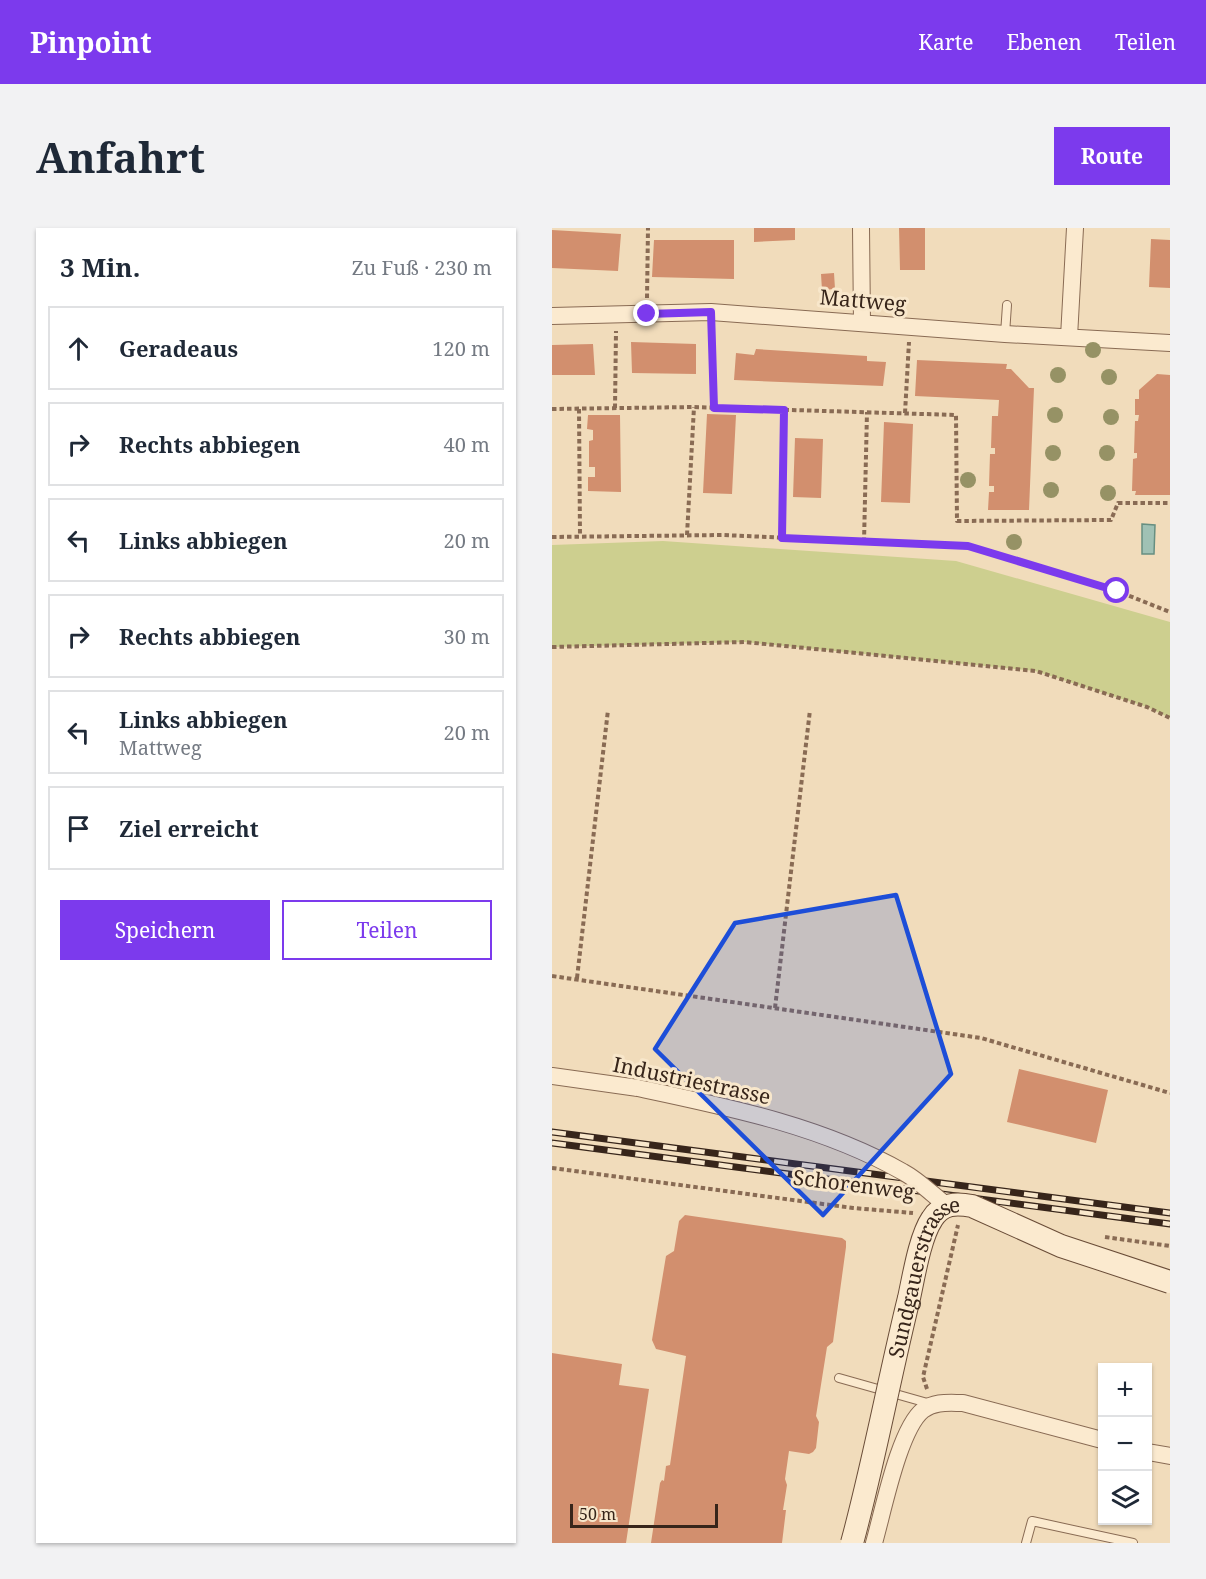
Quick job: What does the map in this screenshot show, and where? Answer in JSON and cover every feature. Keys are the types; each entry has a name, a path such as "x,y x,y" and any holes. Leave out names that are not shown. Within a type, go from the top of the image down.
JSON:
{"main road":[{"name":"Sundgauerstrasse","path":"852,1543 922,1245 932,1218 953,1212 959,1203 972,1206 1061,1246 1170,1282"}],"street":[{"path":"861,228 862,322"},
{"path":"1069,337 1075,228"},
{"name":"Mattweg","path":"552,316 711,312 1005,334 1170,343"},
{"name":"Industriestrasse","path":"552,1076 638,1088 735,1108 836,1141 904,1172 953,1212"},
{"path":"874,1543 902,1443 921,1412 933,1405 947,1402 963,1403 1098,1439"},
{"path":"1152,1453 1170,1456"}],"lane":[{"path":"1005,334 1007,305"},
{"path":"839,1378 933,1405"},
{"path":"1026,1543 1032,1521 1133,1543"}],"path":[{"path":"647,314 648,228"},
{"path":"711,312 714,408"},
{"path":"615,408 616,314"},
{"path":"906,413 910,327"},
{"path":"687,535 694,407"},
{"path":"552,409 694,407 956,415 957,521 1111,520 1118,503 1170,503"},
{"path":"579,409 580,536"},
{"path":"782,538 784,410"},
{"path":"864,542 867,412"},
{"path":"552,537 687,535 968,546 1117,591 1170,612"},
{"path":"552,647 745,642 1036,671 1147,707 1170,718"},
{"path":"577,978 608,710"},
{"path":"775,1008 810,710"},
{"path":"552,976 981,1038 1170,1093"},
{"name":"Schorenweg","path":"552,1168 853,1208 924,1215"},
{"path":"933,1405 922,1377 953,1212"},
{"path":"1120,1239 1170,1246"}],"highlighted area":[{"path":"896,895 951,1074 823,1215 655,1049 735,923"}],"green space":[{"path":"663,541 956,561 1170,622 1170,718 1147,707 1035,671 745,642 552,647 552,545"}],"shaded area":[{"path":"1142,524 1155,525 1154,554 1142,554"}],"building":[{"path":"754,228 795,228 795,240 754,242"},
{"path":"899,228 925,228 925,270 900,270"},
{"path":"552,230 621,234 618,271 552,268"},
{"path":"1151,239 1170,240 1170,288 1149,287"},
{"path":"654,240 734,240 734,279 652,277"},
{"path":"834,273 835,289 822,290 821,274"},
{"path":"631,342 696,344 696,374 632,373"},
{"path":"593,344 595,375 552,375 552,345"},
{"path":"756,349 867,356 867,361 886,362 883,386 734,380 736,353 754,355"},
{"path":"917,360 1007,364 1006,369 1011,369 1029,388 1034,388 1029,510 988,510 989,492 994,492 994,486 989,486 990,454 995,454 995,448 991,448 992,416 998,416 999,400 915,396"},
{"path":"1157,374 1170,375 1170,495 1135,495 1136,491 1132,491 1133,459 1137,458 1137,453 1134,453 1135,421 1138,421 1139,415 1135,415 1135,399 1139,399 1139,390"},
{"path":"707,414 736,415 732,494 703,493"},
{"path":"588,415 620,415 621,492 588,491 588,477 595,477 595,467 589,467 589,441 593,440 593,430 587,429"},
{"path":"884,422 913,424 910,503 881,502"},
{"path":"795,438 823,439 821,498 793,497"},
{"path":"1019,1069 1108,1090 1096,1143 1007,1122"},
{"path":"685,1215 842,1238 846,1241 833,1342 827,1347 816,1416 819,1422 816,1448 809,1454 789,1451 785,1479 787,1485 783,1510 786,1510 782,1543 651,1543 660,1483 664,1481 666,1466 670,1465 686,1356 656,1349 652,1340 666,1256 674,1251 679,1221"},
{"path":"552,1353 622,1364 619,1385 649,1389 626,1543 552,1543"}],"railway":[{"path":"552,1132 1170,1213"},
{"path":"552,1143 1170,1224"}],"route":[{"path":"647,314 711,312 714,408 784,410 782,538 968,546 1117,591"}]}
